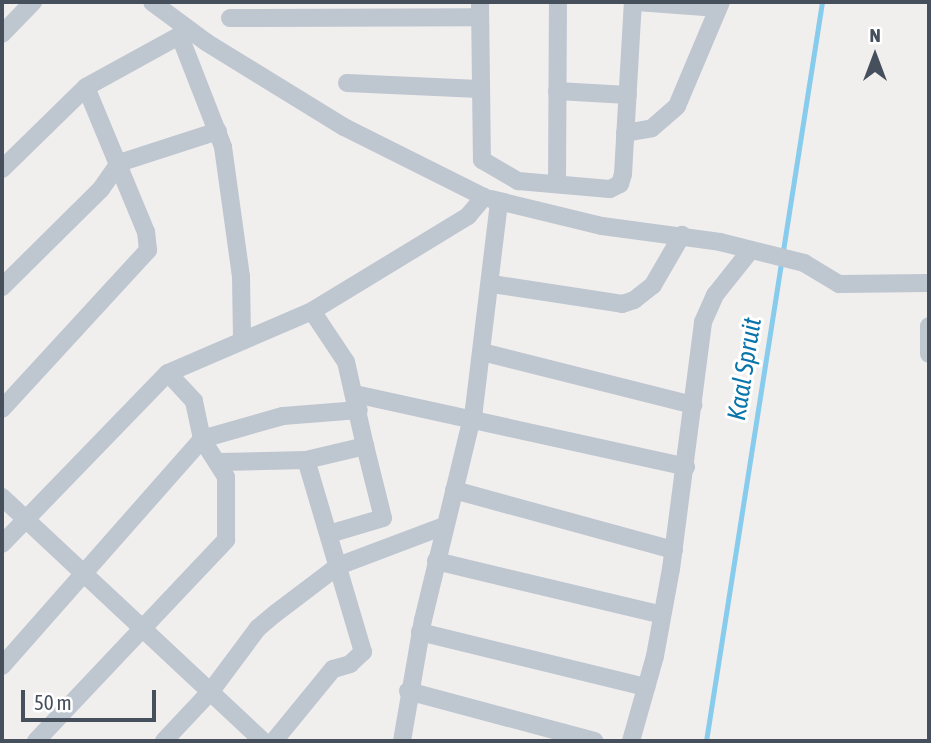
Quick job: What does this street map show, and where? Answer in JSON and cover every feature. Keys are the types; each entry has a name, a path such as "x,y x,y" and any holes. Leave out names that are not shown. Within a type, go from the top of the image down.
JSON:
{"street":[{"path":"2,34 33,2"},
{"path":"152,2 185,35 389,152 492,199 602,226 682,235 804,263 839,284 929,283"},
{"path":"557,184 558,2"},
{"path":"230,18 480,10 482,160 509,178 557,184 618,186 635,2 720,5 677,106 652,128 625,133"},
{"path":"2,169 86,87 185,35"},
{"path":"185,35 218,131 241,276 242,340"},
{"path":"347,83 479,89"},
{"path":"2,409 148,250 146,232 86,87"},
{"path":"557,91 628,95"},
{"path":"2,287 101,189 119,163 218,131"},
{"path":"402,741 408,691 420,632 471,420 492,284 492,199"},
{"path":"2,544 168,373 312,311 492,199"},
{"path":"492,284 622,304 634,300 653,285 682,235"},
{"path":"631,741 646,687 674,550 706,310 756,253"},
{"path":"312,311 346,362 383,518 329,534"},
{"path":"929,326 929,354"},
{"path":"482,352 693,405"},
{"path":"36,741 226,540 228,493 220,462 202,439 194,401 168,373"},
{"path":"2,666 202,439 283,416 357,402 471,420 685,467"},
{"path":"220,462 306,460 365,446"},
{"path":"274,741 333,669 350,664 363,652 306,460"},
{"path":"454,490 674,550"},
{"path":"2,496 263,741"},
{"path":"164,741 211,691 258,628 338,566 444,526"},
{"path":"436,561 662,615"},
{"path":"420,632 646,687"},
{"path":"408,691 594,741"}],"waterway":[{"name":"Kaal Spruit","path":"706,741 822,2"}]}
